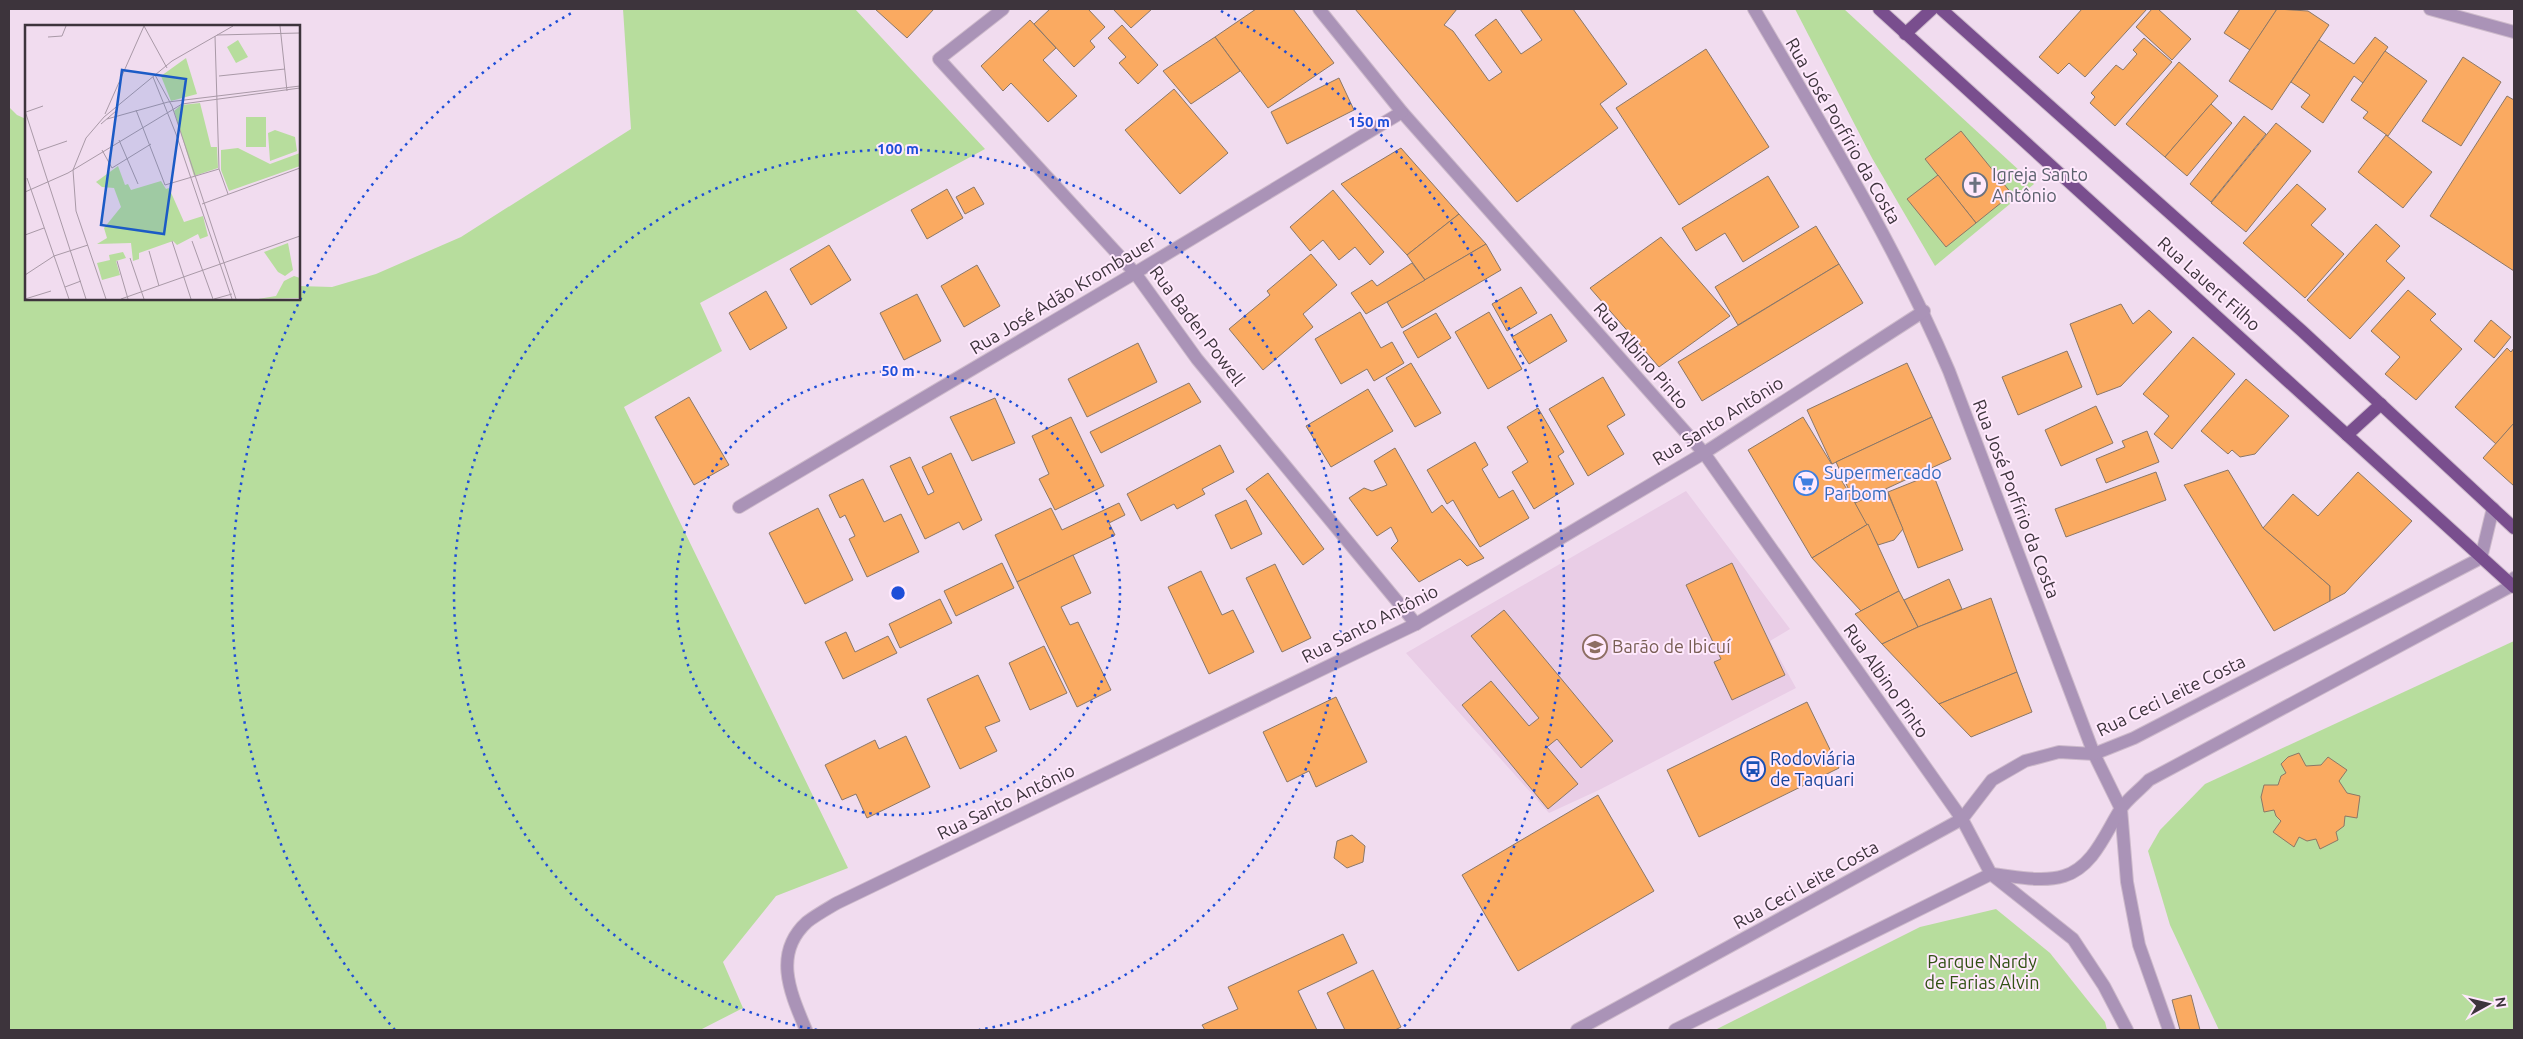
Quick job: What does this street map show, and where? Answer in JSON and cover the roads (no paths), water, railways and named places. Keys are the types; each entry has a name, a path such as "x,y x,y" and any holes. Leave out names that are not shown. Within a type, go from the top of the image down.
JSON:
{"main road":[{"name":"Rua Lauert Filho","path":"1879,9 2274,365 2347,436 2481,558 2514,583"},
{"path":"1905,34 1932,9"},
{"name":"Rua Lauert Filho","path":"1941,9 2381,404 2514,528"},
{"path":"2347,436 2381,404"}],"street":[{"name":"Rua Baden Powell","path":"1003,9 939,59 1135,273 1197,359 1416,624"},
{"name":"Rua Albino Pinto","path":"1319,9 1402,112 1704,453 1962,818 1991,874"},
{"name":"Rua José Porfírio da Costa","path":"1754,9 1823,126 1924,311 1949,371 2094,754 2121,809 2126,882 2139,945 2169,1030"},
{"path":"2430,9 2514,32"},
{"name":"Rua José Adão Krombauer","path":"739,507 1135,273 1402,112"},
{"name":"Rua Santo Antônio","path":"806,1030 789,990 786,967 792,944 807,923 846,899 1416,624 1704,453 1924,311"},
{"path":"2481,558 2493,508"},
{"name":"Rua Ceci Leite Costa","path":"1577,1030 1962,818 1992,780 2025,761 2059,752 2094,754 2134,738 2481,558"},
{"path":"1675,1030 1991,874 2040,878 2064,876 2082,866 2109,832 2121,809 2150,780 2514,583"},
{"path":"1991,874 2073,939 2104,986 2127,1030"}],"place":[{"name":"Igreja Santo Antônio","path":"1975,185"},
{"name":"Supermercado Parbom","path":"1806,483"},
{"name":"Barão de Ibicuí","path":"1595,647"},
{"name":"Rodoviária de Taquari","path":"1753,769"}],"park label":[{"name":"Parque Nardy de Farias Alvin","path":"1982,972"}]}
